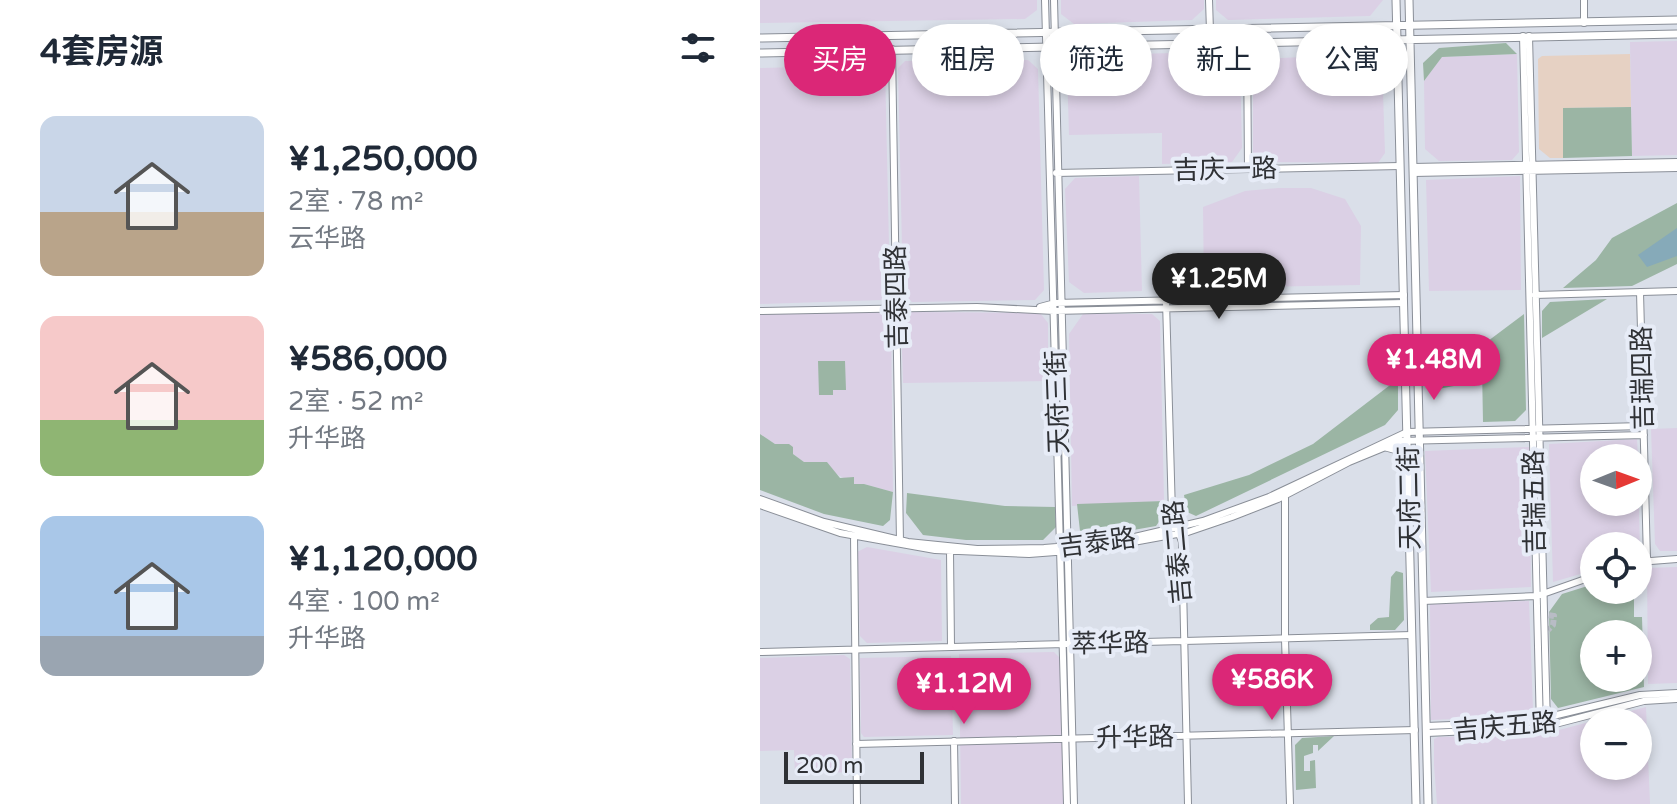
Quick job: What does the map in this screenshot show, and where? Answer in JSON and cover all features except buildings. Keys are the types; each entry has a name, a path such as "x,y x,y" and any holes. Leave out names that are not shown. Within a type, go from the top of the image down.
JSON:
{"main road":[{"name":"天府二街","path":"1396,0 1397,24"},
{"name":"天府二街","path":"1409,0 1428,804"},
{"path":"1409,26 1677,20"},
{"path":"760,38 1040,31"},
{"path":"1410,40 1677,34"},
{"path":"896,49 1040,47"},
{"path":"760,53 784,52"},
{"name":"天府二街","path":"1398,96 1416,804"},
{"path":"1386,447 1403,455 1408,473"}],"street":[{"name":"天府三街","path":"1045,0 1045,24"},
{"name":"天府三街","path":"1054,0 1055,24"},
{"path":"1209,0 1210,24"},
{"path":"1584,0 1584,23"},
{"name":"吉瑞五路","path":"1526,36 1536,428"},
{"name":"吉泰四路","path":"893,96 900,542"},
{"name":"天府三街","path":"1049,96 1065,549 1069,738 1067,804"},
{"name":"天府三街","path":"1054,173 1055,96"},
{"path":"1247,96 1248,169"},
{"path":"1413,170 1677,165"},
{"name":"吉庆一路","path":"1054,173 1400,166"},
{"name":"吉瑞五路","path":"1529,168 1535,295 1543,723"},
{"path":"1535,295 1677,291"},
{"name":"吉瑞四路","path":"1640,292 1646,532"},
{"path":"760,311 1404,299"},
{"name":"吉泰二路","path":"1166,304 1172,514 1182,542 1188,804"},
{"name":"吉泰路","path":"760,505 854,533 950,549 1029,554 1109,547 1232,517 1419,431 1643,426"},
{"name":"吉泰路","path":"1285,492 1372,446 1407,436 1420,441 1644,435"},
{"path":"1285,492 1290,804"},
{"name":"吉泰路","path":"760,499 854,533"},
{"path":"854,533 857,804"},
{"path":"950,549 951,647"},
{"path":"1652,560 1677,559"},
{"path":"1423,601 1540,595 1580,581"},
{"name":"吉瑞五路","path":"1540,595 1546,630 1543,723"},
{"name":"萃华路","path":"760,652 1412,635"},
{"name":"吉庆五路","path":"1543,723 1640,695 1677,693"},
{"name":"吉庆五路","path":"1426,729 1543,723 1644,701 1677,699"},
{"name":"升华路","path":"856,744 1415,730"},
{"name":"天府三街","path":"1069,738 1074,804"},
{"path":"954,741 955,804"}],"shaded area":[{"path":"760,0 1037,0 1037,10 1025,19 760,23"},
{"path":"1061,0 1204,0 1204,9 1192,20 1074,24 1061,14"},
{"path":"1216,0 1383,0 1370,16 1228,20 1216,10"},
{"path":"1677,41 1677,155 1632,156 1630,42"},
{"path":"1168,53 1168,96 1241,96 1242,148 1232,162 1162,164 1162,133 1069,135 1068,96 1152,96 1152,54"},
{"path":"1517,54 1519,152 1512,160 1439,161 1425,149 1424,81 1442,57"},
{"path":"1630,54 1631,107 1563,108 1563,158 1550,158 1539,149 1538,59 1542,56"},
{"path":"1296,57 1296,96 1383,96 1385,153 1378,163 1263,162 1253,154 1253,96 1280,96 1280,58"},
{"path":"1024,60 1038,69 1044,290 1035,300 912,302 903,293 898,68 905,61 912,61 912,96 1024,96"},
{"path":"784,67 784,96 886,96 890,290 882,300 760,304 760,68"},
{"path":"1139,176 1142,291 1084,293 1069,282 1065,189 1075,178"},
{"path":"1520,176 1521,290 1429,291 1426,180"},
{"path":"1311,188 1345,199 1361,226 1360,285 1204,288 1203,207 1245,191"},
{"path":"884,311 891,319 893,492 854,484 833,472 827,462 804,462 793,454 793,447 775,444 760,434 760,314"},
{"path":"909,312 1040,313 1048,323 1048,381 903,383 901,320"},
{"path":"1083,314 1152,314 1160,321 1164,501 1072,506 1069,334"},
{"path":"1677,428 1677,551 1660,551 1655,544 1651,429"},
{"path":"1637,439 1637,444 1580,444 1580,516 1639,516 1640,532 1580,532 1580,574 1553,582 1549,444"},
{"path":"1529,447 1531,587 1431,592 1425,451"},
{"path":"867,547 941,560 942,641 867,643 860,636 857,552"},
{"path":"1677,567 1677,683 1652,684 1652,620 1647,620 1647,604 1652,604 1652,568"},
{"path":"1529,601 1533,709 1526,716 1431,720 1430,604"},
{"path":"1054,652 1061,659 1064,804 961,804 959,654"},
{"path":"844,655 850,659 852,772 795,774 794,750 760,751 760,658"},
{"path":"951,656 953,735 864,737 861,733 860,658"},
{"path":"1580,724 1580,780 1649,780 1650,804 1437,804 1434,739 1544,734"}],"green space":[{"path":"1506,43 1517,54 1442,57 1424,81 1423,63 1439,48"},
{"path":"1631,107 1632,156 1563,158 1563,108"},
{"path":"1677,203 1677,264 1632,286 1563,288 1596,260 1612,238"},
{"path":"1607,299 1542,338 1542,311 1550,302"},
{"path":"1524,314 1526,410 1515,421 1483,422 1482,369 1454,386 1428,391 1428,386"},
{"path":"818,361 845,361 846,390 833,390 833,395 819,395"},
{"path":"1398,379 1398,410 1385,425 1196,516 1187,512 1184,495 1249,475 1313,444"},
{"path":"760,434 775,444 789,444 793,447 793,454 804,462 827,462 840,478 854,477 854,484 893,492 890,520 883,526 824,514 760,490"},
{"path":"907,493 1005,506 1055,507 1056,527 1043,540 966,540 923,535 906,513"},
{"path":"1164,501 1165,513 1156,526 1088,538 1080,531 1077,504"},
{"path":"1396,571 1403,573 1404,620 1395,630 1370,630 1370,625 1378,618 1389,617 1391,577"},
{"path":"1580,588 1580,604 1634,604 1634,617 1642,617 1642,620 1580,620 1580,692 1624,692 1558,708 1551,699 1549,612 1562,594"},
{"path":"1334,736 1318,751 1318,745 1313,745 1313,753 1304,756 1304,771 1310,771 1310,761 1315,760 1316,788 1296,790 1295,745 1302,738"}],"water":[{"path":"1677,228 1677,256 1647,267 1638,255"}],"tunnel":[{"path":"1540,614 1554,616 1553,625 1548,630"},
{"path":"1543,715 1543,723 1648,697"}]}
